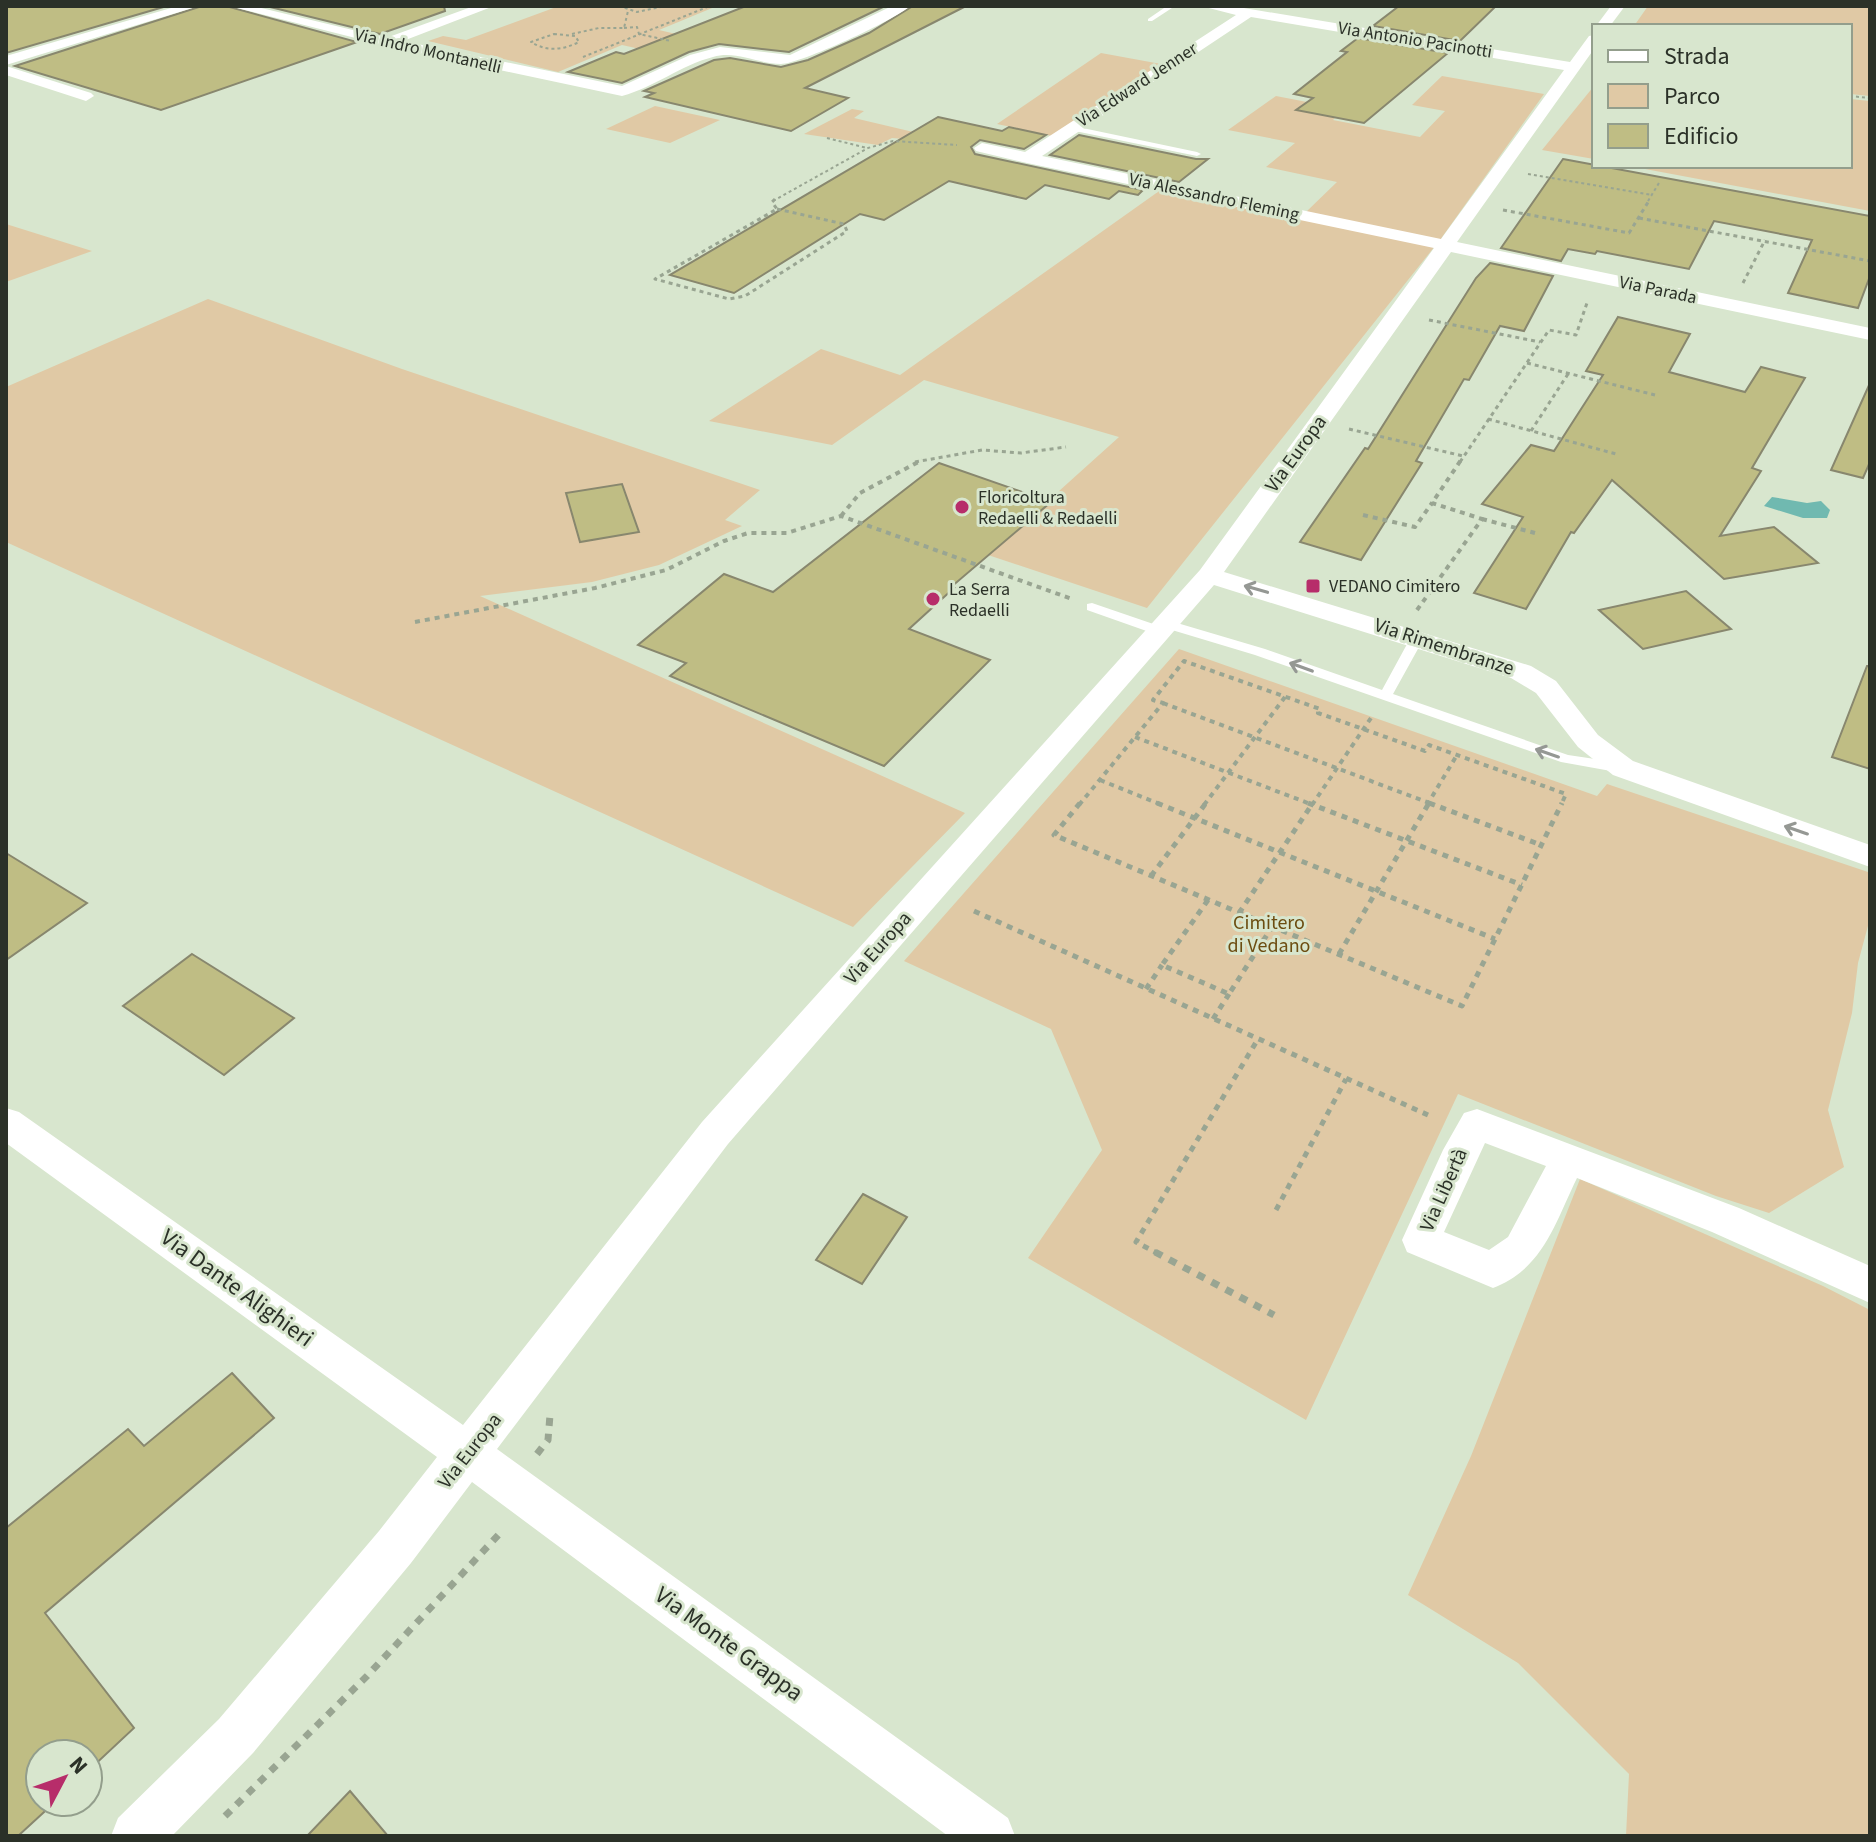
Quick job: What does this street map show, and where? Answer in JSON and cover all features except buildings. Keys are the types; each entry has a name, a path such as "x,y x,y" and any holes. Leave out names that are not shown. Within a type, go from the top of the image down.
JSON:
{"street":[{"path":"6,61 192,6"},
{"name":"Via Indro Montanelli","path":"236,6 387,42 622,91 643,86 710,54"},
{"path":"387,42 487,6"},
{"path":"710,54 731,51 784,61 838,39 903,6"},
{"name":"Via Antonio Pacinotti","path":"1208,6 1574,67"},
{"path":"1604,24 1618,6"},
{"name":"Via Edward Jenner","path":"1027,158 1248,13"},
{"name":"Via Europa","path":"136,1836 236,1736 395,1547 715,1133 1209,575 1592,42"},
{"path":"6,70 86,96"},
{"name":"Via Alessandro Fleming","path":"982,148 1446,245"},
{"name":"Via Parada","path":"1446,245 1870,334"},
{"name":"Via Rimembranze","path":"1209,575 1508,666 1534,679 1554,695 1588,741 1623,768 1870,856"},
{"name":"Via Dante Alighieri","path":"6,1123 467,1454"},
{"path":"1568,1160 1809,1255 1870,1285"},
{"name":"Via Monte Grappa","path":"467,1454 990,1836"}],"lane":[{"path":"1150,20 1172,6"},
{"path":"1073,128 1197,154"},
{"path":"1092,607 1260,652 1566,759 1623,768"},
{"path":"1385,697 1408,636"}],"path":[{"path":"619,6 628,11 648,12 665,6"},
{"path":"538,75 710,6"},
{"path":"624,28 628,11"},
{"path":"570,35 580,39 579,42 551,49 540,48 531,42 543,35 570,35 599,28 637,27 639,34"},
{"path":"639,34 710,54"},
{"path":"827,138 868,148"},
{"path":"777,209 655,279 729,299 745,296 847,231 844,224 777,209 772,202 778,196 868,148 898,140 982,148"},
{"path":"1519,172 1652,195"},
{"path":"1494,208 1629,233 1659,183"},
{"path":"1639,218 1870,261"},
{"path":"1732,305 1765,240"},
{"path":"1363,515 1415,527 1549,330 1576,335 1596,277"},
{"path":"1420,318 1541,342"},
{"path":"1527,363 1655,395"},
{"path":"1531,431 1568,374"},
{"path":"1488,419 1616,454"},
{"path":"1344,428 1463,456"},
{"path":"415,622 595,588 666,570 724,541 748,533 787,533 841,516 860,493 917,461 982,450 1021,453 1066,447"},
{"path":"1432,503 1535,533"},
{"path":"841,516 1092,607"},
{"path":"1408,636 1482,519"},
{"path":"1163,703 1054,835 1462,1006 1522,885 1566,794 1429,745 1425,751 1318,713 1320,709 1184,661 1153,700 1163,703 1429,802 1541,845"},
{"path":"1151,876 1285,697"},
{"path":"1239,913 1385,697"},
{"path":"1135,737 1522,885"},
{"path":"1339,954 1457,755"},
{"path":"1100,780 1495,939"},
{"path":"1146,989 1208,900"},
{"path":"974,911 1428,1115"},
{"path":"1213,1019 1272,927"},
{"path":"1162,965 1229,994"},
{"path":"1258,1039 1136,1242 1274,1315"},
{"path":"1276,1210 1346,1079"}],"green space":[{"path":"559,6 717,6 659,30 710,42 676,57 622,45 558,72 428,41 443,36 466,40"},
{"path":"1648,6 1870,6 1870,96 1852,94 1852,24 1635,24"},
{"path":"1101,53 1161,64 1052,136 997,124"},
{"path":"1442,76 1544,94 1440,240 1306,212 1337,182 1266,167 1295,143 1228,130 1276,96 1343,109 1333,120 1420,137 1445,111 1412,105"},
{"path":"1592,88 1592,159 1542,150"},
{"path":"1852,99 1870,101 1870,211 1640,168 1852,168"},
{"path":"655,106 720,120 670,143 606,129"},
{"path":"852,109 864,111 854,118 964,144 892,138 878,145 804,134"},
{"path":"1162,189 1435,246 1147,608 988,555 1119,437 924,380 832,445 709,421 821,349 900,375"},
{"path":"6,224 92,251 6,282"},
{"path":"208,299 402,369 760,490 725,520 742,526 659,565 592,582 480,596 965,813 853,927 6,542 6,387"},
{"name":"Cimitero di Vedano","path":"1179,649 1597,796 1607,784 1868,872 1869,922 1858,963 1852,1013 1828,1110 1844,1167 1769,1213 1716,1196 1458,1094 1306,1420 1028,1258 1102,1150 1051,1029 904,961"},
{"path":"1580,1179 1823,1286 1870,1310 1870,1836 1626,1836 1629,1774 1518,1663 1408,1595 1471,1456"}],"water":[{"path":"1772,497 1807,503 1821,501 1830,510 1827,518 1803,518 1764,506"}],"place":[{"name":"Floricoltura Redaelli & Redaelli","path":"962,507"},
{"name":"VEDANO Cimitero","path":"1313,586"},
{"name":"La Serra Redaelli","path":"933,599"}]}
